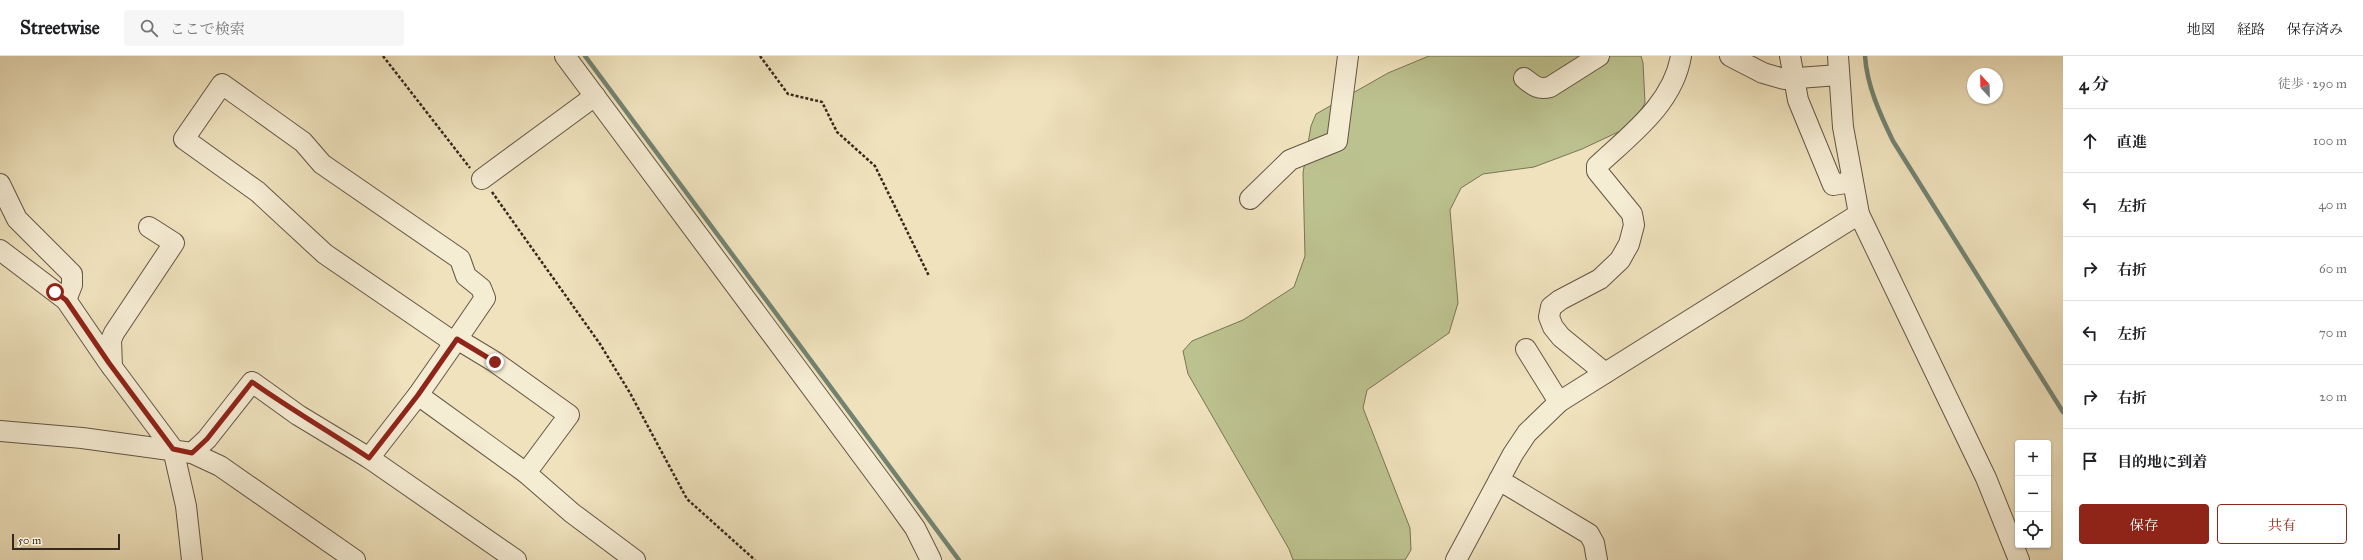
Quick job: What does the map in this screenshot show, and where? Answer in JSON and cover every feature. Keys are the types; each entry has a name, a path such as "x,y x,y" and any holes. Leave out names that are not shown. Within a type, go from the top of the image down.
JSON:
{"street":[{"path":"565,56 892,496 915,528 931,560"},
{"path":"1250,199 1290,160 1337,141 1348,56"},
{"path":"1524,78 1541,89 1550,87 1599,56"},
{"path":"1605,373 1561,337 1553,327 1549,317 1551,307 1560,300 1600,279 1620,260 1634,225 1632,214 1597,171 1597,166 1658,106 1673,84 1682,56"},
{"path":"1730,56 1763,73 1784,79 1793,78 1839,65 1843,127 1858,214 1986,478 2019,560"},
{"path":"1790,56 1798,100 1833,185 1852,182"},
{"path":"369,458 418,395 456,341 485,298 481,288 466,276 460,259 322,164 303,142 222,84 184,139 258,192 325,254 456,341 495,362 569,415 526,473"},
{"path":"482,179 595,96"},
{"path":"0,184 16,219 72,274 72,285 66,300"},
{"path":"1456,560 1499,480 1527,433 1559,402 1858,214"},
{"path":"112,367 110,340 174,243 149,227"},
{"path":"0,250 66,300 112,367 173,449 186,506 192,560"},
{"path":"1526,349 1559,402"},
{"path":"192,453 207,439 252,382 298,415 322,427 369,458 516,560"},
{"path":"418,395 526,473 572,513 636,560"},
{"path":"0,431 173,449 192,453 220,466 354,560"},
{"path":"1499,480 1589,534 1594,543 1597,560"}],"path":[{"path":"383,56 471,169 482,179 600,344 630,393 687,498 755,560"},
{"path":"760,56 788,94 822,102 837,132 876,166 929,276"}],"green space":[{"path":"1429,56 1641,56 1643,63 1645,103 1631,126 1582,149 1534,167 1483,174 1461,188 1450,210 1458,303 1449,333 1367,390 1363,408 1410,528 1411,550 1405,560 1293,560 1289,549 1188,374 1183,351 1192,341 1243,320 1294,287 1305,256 1303,173 1311,126 1316,114 1388,73"}],"waterway":[{"path":"585,56 959,560"},
{"path":"1865,56 1871,89 1893,141 2063,412"}],"route":[{"path":"55,292 66,300 137,402 173,449 192,453 207,439 252,382 298,415 322,427 369,458 418,395 457,339 495,362"}]}
